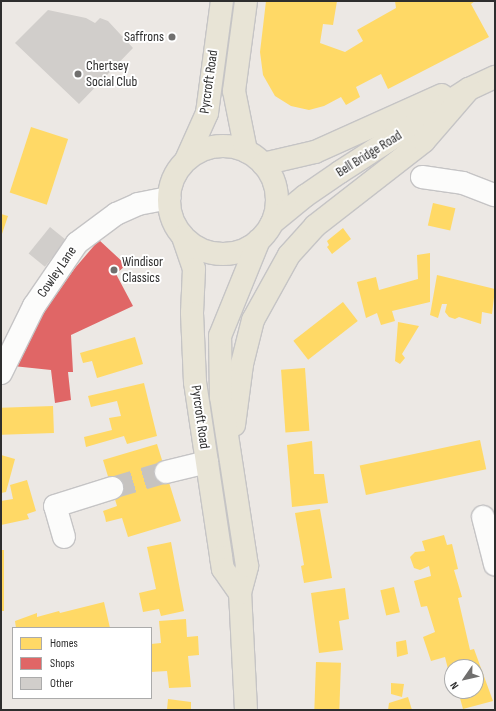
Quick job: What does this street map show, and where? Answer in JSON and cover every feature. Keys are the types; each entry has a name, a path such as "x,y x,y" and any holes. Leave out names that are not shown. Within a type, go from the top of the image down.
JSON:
{"main road":[{"name":"Pyrcroft Road","path":"186,160 207,113 222,1"},
{"name":"Pyrcroft Road","path":"246,1 234,91 254,157"},
{"name":"Bell Bridge Road","path":"266,231 305,196 469,89 495,77"},
{"path":"231,461 236,400 253,320 289,255 315,226 424,141 469,89"},
{"name":"Bell Bridge Road","path":"254,157 315,152 440,96 469,89"},
{"path":"214,147 230,147 254,157 271,177 276,192 276,208 266,231 245,249 229,254 212,253 196,247 183,237 175,225 169,198 177,171 186,160 200,151 214,147"},
{"name":"Pyrcroft Road","path":"246,710 240,593 247,566 221,397 220,336 266,231"},
{"name":"Pyrcroft Road","path":"183,237 194,269 192,313 195,382 223,569 240,593"}],"street":[{"path":"422,177 492,189"},
{"name":"Cowley Lane","path":"1,373 34,306 77,243 116,214 138,204 169,198"},
{"path":"166,472 207,462"},
{"path":"64,537 55,506 112,488"},
{"path":"484,517 495,564"}],"building: Homes":[{"path":"266,1 337,1 333,25 323,24 320,43 345,52 363,41 357,30 396,8 395,1 475,1 471,4 489,37 388,89 381,74 356,87 360,97 346,105 341,97 324,106 309,110 291,106 275,96 263,75 260,52"},
{"path":"31,127 68,139 47,205 10,193"},
{"path":"433,203 455,208 450,231 428,225"},
{"path":"1,214 8,216 1,237"},
{"path":"343,228 351,239 332,254 327,247 329,245 327,241"},
{"path":"430,253 430,302 392,311 395,321 381,325 377,313 366,318 357,282 376,277 379,290 418,279 417,255"},
{"path":"437,275 495,289 492,314 482,312 481,324 459,317 455,319 449,317 445,312 447,304 442,304 438,318 430,315"},
{"path":"343,302 358,321 308,360 293,341"},
{"path":"398,322 419,326 402,354 405,358 400,364 395,361"},
{"path":"135,337 143,364 97,378 92,361 83,363 80,353"},
{"path":"305,368 309,431 285,433 281,370"},
{"path":"144,383 157,436 127,444 124,436 86,447 84,437 112,430 109,418 121,416 117,401 91,407 88,396"},
{"path":"53,406 54,433 2,435 1,408"},
{"path":"480,440 486,469 366,495 360,466"},
{"path":"312,441 314,474 324,474 328,503 292,507 287,445"},
{"path":"157,444 181,521 128,537 122,518 106,522 103,511 117,506 103,460"},
{"path":"1,455 15,459 6,492 1,493"},
{"path":"27,480 36,511 27,514 29,519 1,525 1,501 13,499 10,485"},
{"path":"320,509 332,578 304,583 301,566 304,565 295,513"},
{"path":"444,535 447,545 452,544 458,569 454,570 462,597 458,598 470,650 474,649 478,659 446,659 445,657 431,661 423,637 435,632 427,606 421,607 414,581 431,576 429,566 420,570 414,568 410,557 415,552 425,551 422,541"},
{"path":"171,542 184,611 161,616 159,609 143,612 139,593 156,589 147,547"},
{"path":"1,550 4,550 4,611 1,611"},
{"path":"394,587 400,612 386,615 380,590"},
{"path":"345,588 349,619 339,621 343,650 319,653 311,593"},
{"path":"104,602 110,627 16,627 15,621 37,613 37,617 59,611 60,613"},
{"path":"186,619 187,637 198,636 199,655 188,656 191,687 169,688 167,671 152,672 152,644 161,643 159,621"},
{"path":"406,640 408,654 397,657 396,642"},
{"path":"316,662 341,663 339,710 314,710"},
{"path":"484,676 493,701 463,709 460,699 484,699"},
{"path":"391,683 404,684 402,697 391,694"},
{"path":"408,697 412,710 388,710 389,703"},
{"path":"168,699 191,702 191,710 167,710"}],"building: Shops":[{"path":"99,240 126,265 116,274 133,306 71,335 73,372 68,372 71,400 55,403 51,370 13,366 28,335 75,268"}],"building: Other":[{"name":"Chertsey Social Club","path":"48,10 86,18 95,23 100,18 108,21 133,48 79,104 15,43"},
{"path":"50,227 66,240 45,267 29,253"}],"tunnel":[{"path":"112,488 166,472"}],"place":[{"name":"Saffrons","path":"172,37"},
{"name":"Chertsey Social Club","path":"78,74"},
{"name":"Windisor Classics","path":"114,270"}]}
